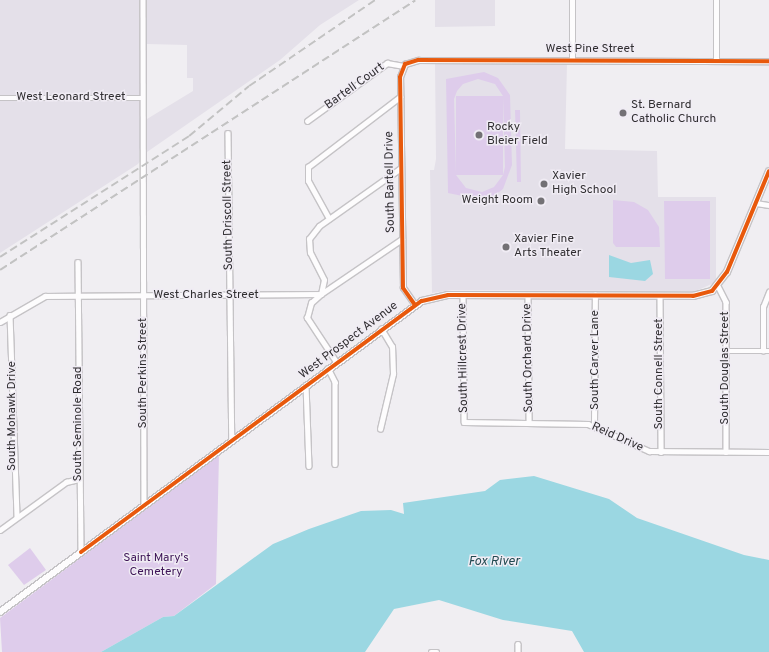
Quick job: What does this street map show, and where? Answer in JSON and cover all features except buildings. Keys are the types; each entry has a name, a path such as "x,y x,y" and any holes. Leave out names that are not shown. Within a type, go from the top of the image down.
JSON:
{"main road":[{"path":"718,286 769,171"},
{"name":"West Prospect Avenue","path":"0,612 415,305 436,297 463,295 700,295 718,286"}],"street":[{"name":"South Perkins Street","path":"143,0 144,505"},
{"path":"572,0 572,60"},
{"path":"716,0 716,61"},
{"name":"West Pine Street","path":"404,66 412,61 769,61"},
{"name":"Bartell Court","path":"307,120 387,63 404,66"},
{"name":"South Bartell Drive","path":"404,66 400,97 403,288 415,305"},
{"path":"329,219 308,181 308,168 400,97"},
{"name":"West Leonard Street","path":"0,98 143,98"},
{"name":"South Driscoll Street","path":"228,133 232,441"},
{"path":"321,294 323,275 308,244 313,232 401,168"},
{"path":"756,203 769,205"},
{"path":"336,362 307,318 311,303 321,294 402,239"},
{"name":"South Seminole Road","path":"78,262 79,479 81,552"},
{"name":"South Douglas Street","path":"718,286 726,302 726,452"},
{"path":"763,351 763,307 769,292"},
{"name":"West Charles Street","path":"0,322 40,296 321,294"},
{"name":"South Hillcrest Drive","path":"463,295 464,422"},
{"name":"South Orchard Drive","path":"528,295 529,421"},
{"name":"South Carver Lane","path":"594,425 595,295"},
{"name":"South Connell Street","path":"660,296 661,452"},
{"name":"South Mohawk Drive","path":"10,315 17,517"},
{"path":"380,429 393,374 392,347 381,329"},
{"path":"726,351 769,351"},
{"path":"328,368 335,382 335,464"},
{"path":"306,385 310,466"},
{"name":"Reid Drive","path":"464,422 529,421 594,425 641,450 661,452 769,452"},
{"path":"0,530 66,482 79,479"},
{"path":"518,644 518,652"},
{"path":"431,652 437,652"}],"shaded area":[{"path":"0,0 359,0 320,25 280,60 147,152 138,164 0,253","holes":["147,44 187,45 187,78 193,78 193,91 147,119"]},
{"path":"435,0 495,0 495,26 435,27"},
{"name":"Xavier High School","path":"435,63 567,64 565,149 657,151 658,197 716,197 716,282 696,291 452,290 432,293 430,170 434,170 436,159"}],"green space":[{"name":"Rocky Bleier Field","path":"484,72 498,78 510,95 512,165 503,189 494,196 477,199 448,193 446,79","holes":["478,79 495,84 503,96 456,96 456,173 454,99 457,91 463,84","503,97 505,167 503,175","456,175 503,175 494,187 482,192 466,188"]},
{"path":"515,110 520,110 521,182 517,182"},
{"path":"613,200 634,202 648,210 659,227 660,247 616,247 613,243"},
{"path":"664,201 710,201 710,279 665,279"},
{"name":"Saint Mary's Cemetery","path":"219,455 216,584 174,616 163,617 101,652 2,652 0,618"},
{"path":"30,548 46,570 24,585 8,565"}],"water":[{"path":"609,255 631,263 650,260 653,274 645,281 609,277"},
{"name":"Fox River","path":"534,476 609,499 637,518 744,555 769,560 769,652 584,652 572,631 503,620 439,600 394,609 365,652 101,652 163,617 174,616 273,544 309,529 361,511 391,510 404,514 403,503 485,491 500,480"}],"railway":[{"path":"0,257 189,136 249,86 375,0"},
{"path":"0,270 415,0"}],"cycle path":[{"path":"415,305 403,288 400,77 405,64 418,60 769,61"},
{"path":"81,552 422,301 448,295 693,296 712,291 727,272 769,171"}],"place":[{"name":"St. Bernard Catholic Church","path":"623,113"},
{"name":"Rocky Bleier Field","path":"479,135"},
{"name":"Xavier High School","path":"544,184"},
{"name":"Weight Room","path":"541,201"},
{"name":"Xavier Fine Arts Theater","path":"506,247"}]}
